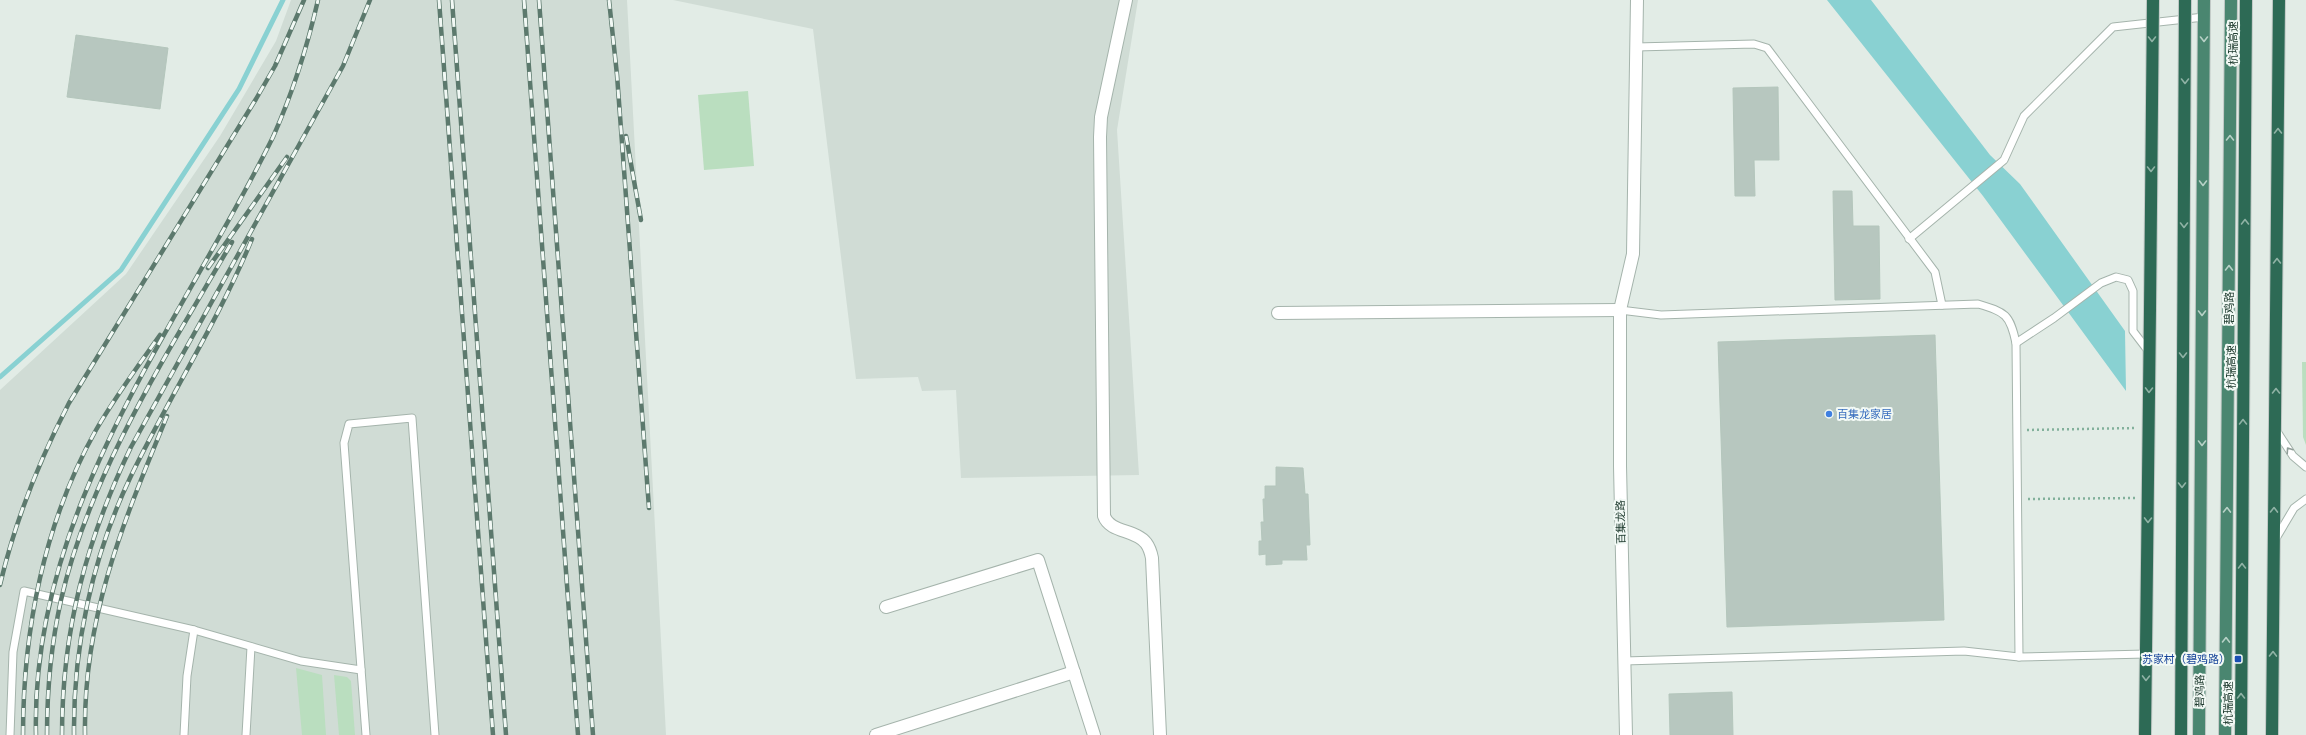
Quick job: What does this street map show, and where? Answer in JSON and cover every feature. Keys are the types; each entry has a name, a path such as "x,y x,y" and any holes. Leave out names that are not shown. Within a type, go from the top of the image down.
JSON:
{"highway":[{"path":"2145,735 2153,0"},
{"path":"2181,735 2185,0"},
{"name":"碧鸡路","path":"2199,735 2204,0"},
{"name":"碧鸡路","path":"2225,735 2231,0"},
{"name":"杭瑞高速","path":"2241,735 2246,0"},
{"path":"2272,735 2279,0"}],"street":[{"path":"1126,0 1102,117 1100,137 1104,516 1106,522 1112,526 1143,540 1148,545 1152,558 1160,735"},
{"name":"百集龙路","path":"1626,735 1620,466 1620,310 1633,254 1637,0"},
{"path":"1278,313 1620,310"},
{"path":"886,607 1038,560 1094,735"},
{"path":"876,735 1074,672"}],"lane":[{"path":"1909,239 2004,160 2024,116 2113,27 2204,17"},
{"path":"1636,47 1754,44 1766,48 1935,272 1942,305"},
{"path":"2016,342 2054,318 2101,283 2116,277 2128,280 2133,291 2133,331 2150,352"},
{"path":"1620,310 1661,315 1978,304 1998,310 2012,323 2016,342 2019,657"},
{"path":"366,735 344,443 349,424 412,418 435,735"},
{"path":"2275,430 2293,456 2306,467"},
{"path":"2274,541 2294,508 2306,499"},
{"path":"10,735 13,652 24,591 194,630 301,661 361,670"},
{"path":"184,735 187,676 194,630"},
{"path":"246,735 251,647"},
{"path":"1624,661 1964,651 2019,657 2146,654"}],"path":[{"path":"2017,430 2149,428"},
{"path":"2017,499 2148,498"}],"shaded area":[{"path":"291,0 627,0 666,735 0,735 0,390 126,274 220,136 276,41"},
{"path":"673,0 1138,0 1117,130 1139,475 961,478 956,390 922,391 918,377 856,379 813,29"}],"green space":[{"path":"748,91 754,166 704,170 698,95"},
{"path":"2302,362 2306,362 2306,445 2303,437"},
{"path":"296,668 322,675 326,735 302,735"},
{"path":"334,675 347,677 351,681 355,735 339,735"}],"water":[{"path":"1827,0 1871,0 1990,155 2020,184 2125,331 2126,391 1983,196"}],"building":[{"path":"76,35 168,48 160,109 67,97"},
{"path":"1778,87 1779,160 1754,160 1755,196 1735,196 1733,88"},
{"path":"1833,191 1852,191 1853,226 1879,226 1880,299 1835,300"},
{"name":"百集龙家居","path":"1935,335 1944,620 1727,627 1718,342"},
{"path":"1276,467 1303,468 1305,494 1308,494 1310,545 1306,545 1307,560 1282,560 1282,564 1266,565 1266,554 1259,555 1259,541 1262,541 1261,522 1264,522 1263,499 1265,499 1265,486 1276,486"},
{"path":"1732,692 1733,735 1670,735 1669,694"}],"waterway":[{"path":"0,377 121,270 239,89 283,0"}],"railway":[{"path":"0,585 13,538 29,492 38,469 69,403 256,99 275,66 304,0"},
{"path":"36,735 41,653 57,574 83,498 117,424 155,351 235,209 273,137 299,70 318,0"},
{"path":"62,735 66,659 72,623 89,552 115,482 131,447 343,66 370,0"},
{"path":"439,0 493,735"},
{"path":"452,0 506,735"},
{"path":"524,0 578,735"},
{"path":"539,0 593,735"},
{"path":"609,0 617,75 649,508"},
{"path":"626,136 641,220"},
{"path":"208,268 287,157"},
{"path":"74,735 77,669 81,636 95,571 105,540 130,478 209,330 239,270 252,239"},
{"path":"47,735 50,668 61,600 74,553 91,506 133,415 232,242"},
{"path":"23,735 27,656 32,617 50,540 63,502 78,466 96,430 160,335"},
{"path":"85,735 86,692 98,610 121,533 135,494 167,416"}],"place":[{"name":"百集龙家居","path":"1829,414"},
{"name":"苏家村（碧鸡路）","path":"2238,659"}]}
